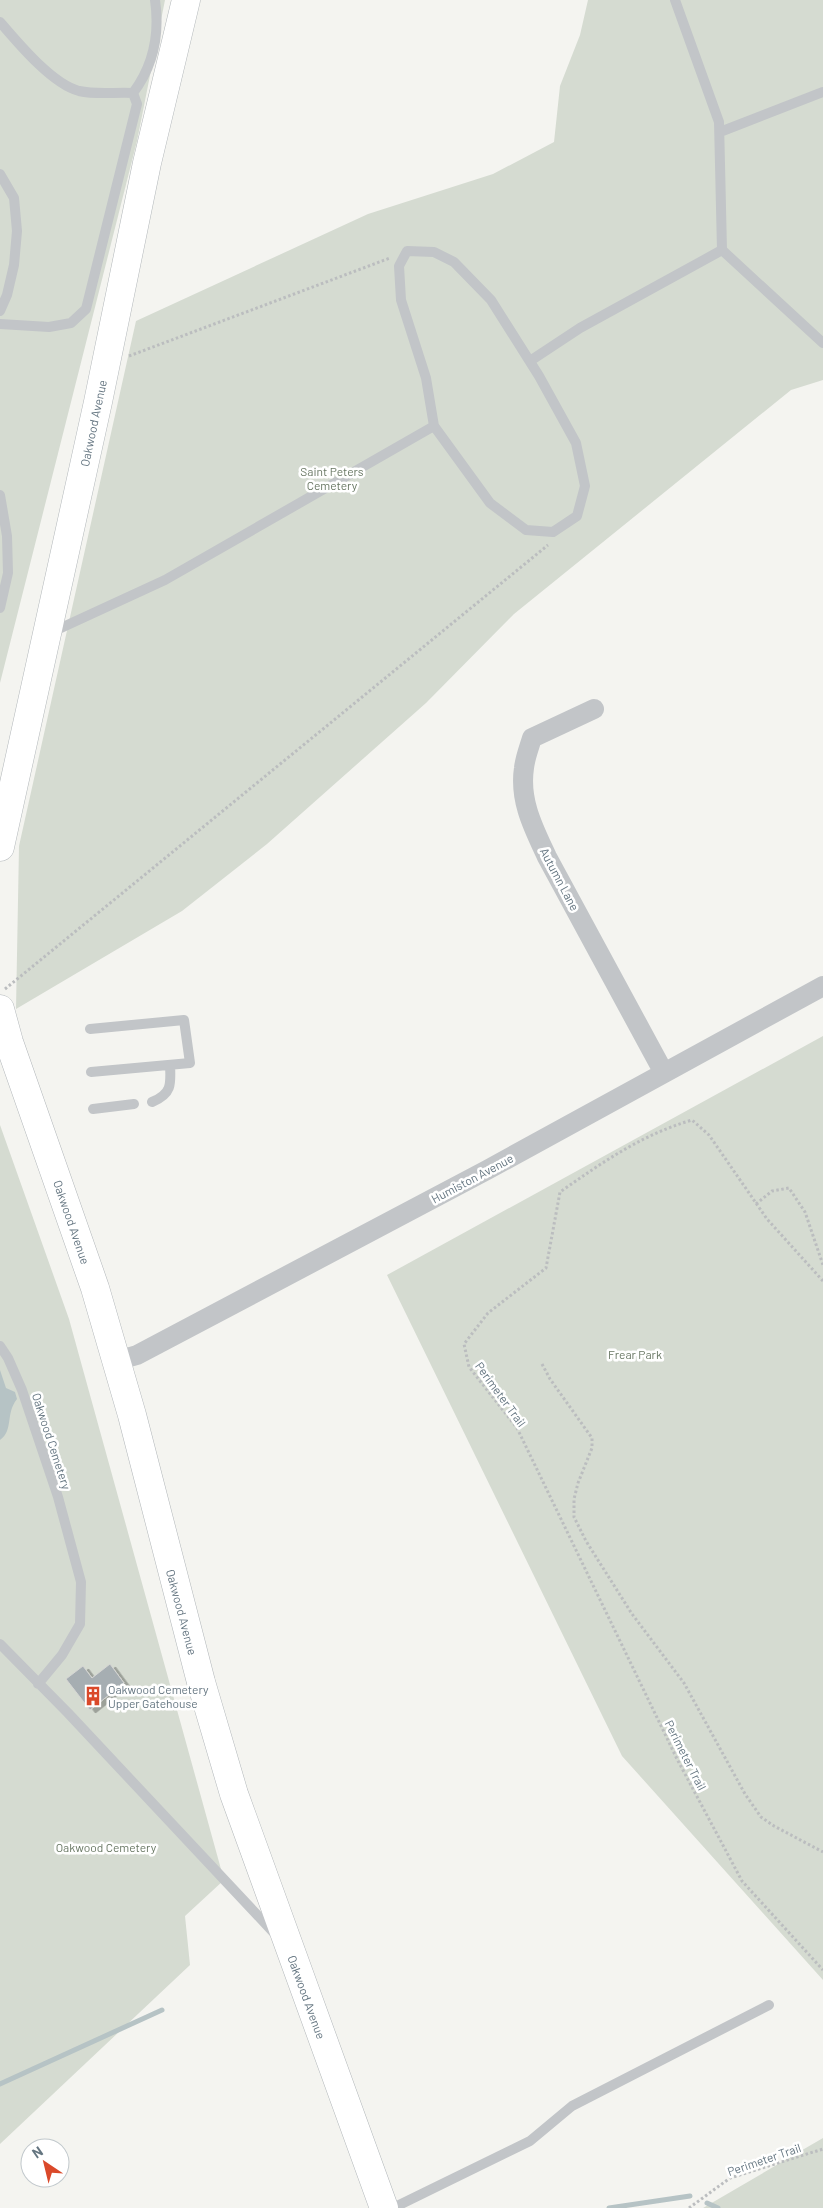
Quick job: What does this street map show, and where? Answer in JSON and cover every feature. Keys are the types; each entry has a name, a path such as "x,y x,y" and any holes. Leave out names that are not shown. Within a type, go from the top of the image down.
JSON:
{"main road":[{"name":"Oakwood Avenue","path":"0,847 106,364 147,163 186,0"},
{"name":"Oakwood Avenue","path":"0,1009 9,1042 95,1288 206,1700 234,1794 384,2208"}],"street":[{"name":"Autumn Lane","path":"594,710 532,738 523,769 523,799 531,823 547,857 664,1073"},
{"name":"Humiston Avenue","path":"116,1361 136,1355 470,1180 823,986"}],"lane":[{"path":"133,93 146,75 153,49 158,20 155,0"},
{"path":"675,0 719,122 722,250 823,343"},
{"path":"0,22 54,78 77,90 104,94 133,93"},
{"path":"720,132 823,92"},
{"path":"0,324 49,327 71,324 86,309 137,104 133,93"},
{"path":"0,174 14,198 17,231 14,265 7,294 0,311"},
{"path":"530,361 580,328 722,250"},
{"path":"406,251 434,252 454,262 491,300 530,361 576,444 585,486 577,516 552,532 526,530 490,503 434,426 426,378 401,300 399,266 406,251"},
{"path":"47,635 165,580 434,426"},
{"path":"0,495 6,536 8,573 0,608"},
{"path":"90,1030 184,1020 190,1063 91,1072"},
{"path":"152,1102 163,1097 171,1084 170,1064"},
{"path":"94,1109 134,1104"},
{"name":"Oakwood Cemetery","path":"0,1346 8,1358 22,1390 58,1497 81,1582 80,1624 62,1655 38,1684"},
{"path":"0,1644 68,1713 291,1951"},
{"path":"393,2208 530,2141 572,2106 769,2005"}],"path":[{"path":"106,364 406,251"},
{"path":"0,993 548,545 556,538 552,532"},
{"name":"Perimeter Trail","path":"756,1204 709,1135 692,1120 664,1128 618,1151 560,1192 546,1268 488,1313 464,1344 469,1367 517,1428 677,1759 742,1881 823,1970"},
{"path":"823,1265 805,1212 789,1188 772,1190 756,1204 794,1251 823,1281"},
{"path":"542,1364 550,1379 592,1438 592,1448 578,1482 574,1499 574,1517 586,1541 632,1614 684,1683 745,1794 761,1817 823,1852"},
{"name":"Perimeter Trail","path":"689,2208 730,2178 823,2148"}],"green space":[{"path":"0,0 165,0 137,141 0,683"},
{"name":"Saint Peters Cemetery","path":"588,0 823,0 823,380 791,390 514,614 426,703 267,844 182,911 16,1009 19,846 136,321 368,214 493,174 554,142 560,86 580,35"},
{"name":"Frear Park","path":"823,1036 823,1980 622,1756 387,1275"},
{"name":"Oakwood Cemetery","path":"0,1125 69,1319 224,1880 185,1916 190,1965 0,2144"},
{"path":"823,2138 823,2208 703,2208"}],"shaded area":[{"path":"0,1370 6,1388 15,1392 17,1399 11,1410 7,1431 0,1440"}],"building":[{"name":"Oakwood Cemetery Upper Gatehouse","path":"110,1664 124,1683 90,1710 66,1679 83,1666 92,1678"}],"waterway":[{"path":"0,2084 162,2010"},
{"path":"609,2208 690,2196"},
{"path":"707,2203 718,2208"}],"place":[{"name":"Oakwood Cemetery Upper Gatehouse","path":"93,1696"}]}
